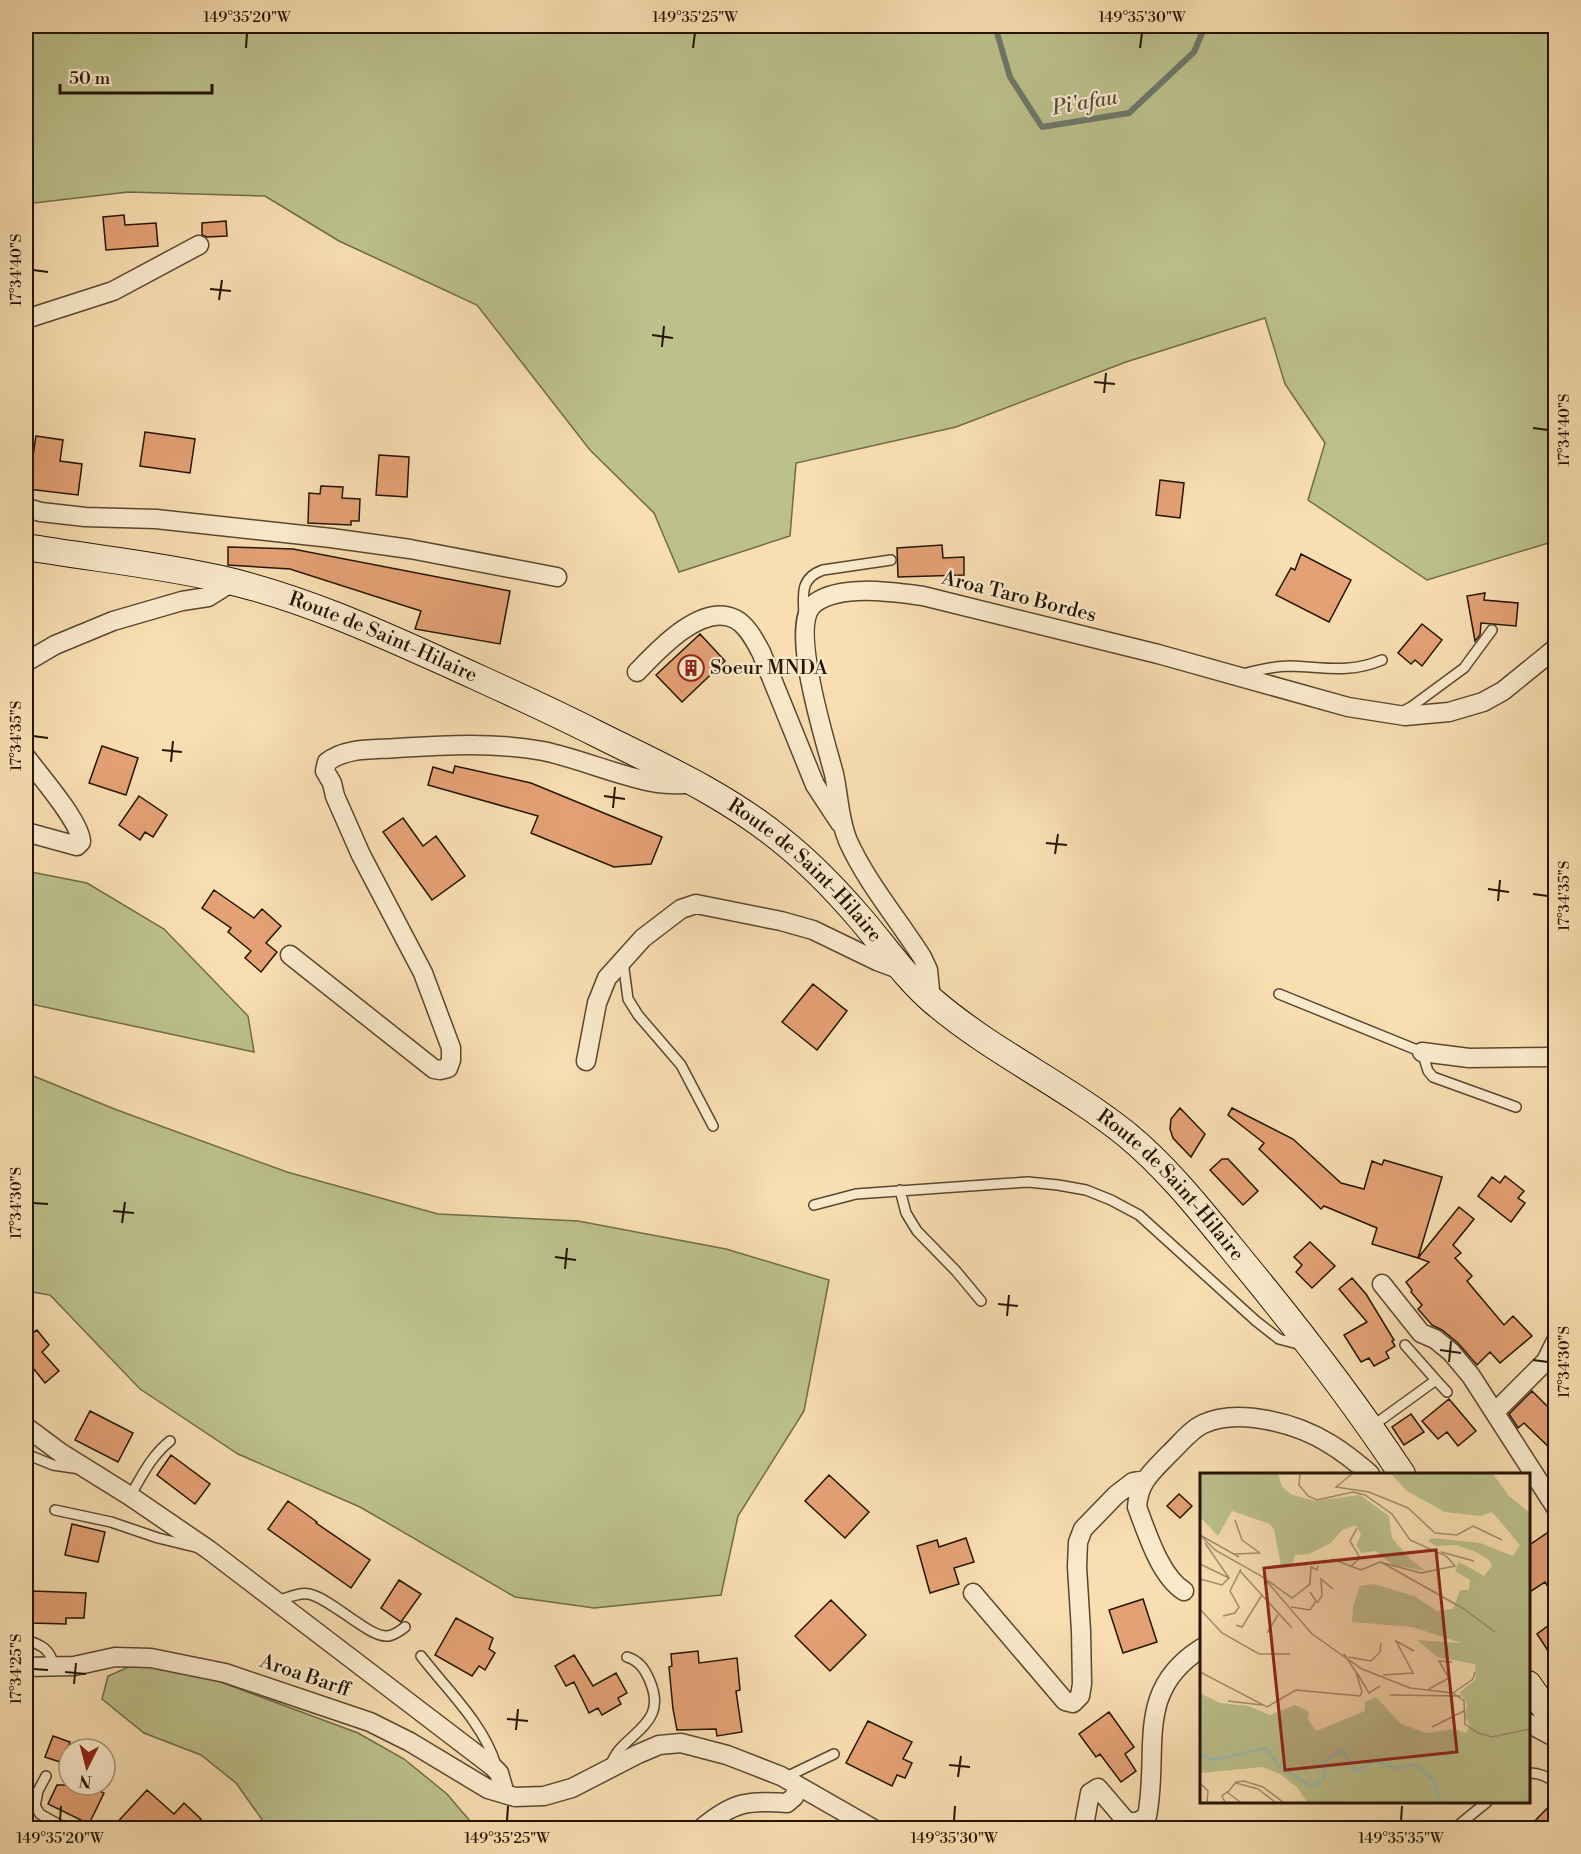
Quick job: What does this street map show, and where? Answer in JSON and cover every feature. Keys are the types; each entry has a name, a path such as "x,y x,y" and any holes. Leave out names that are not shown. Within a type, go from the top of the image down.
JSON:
{"main road":[{"name":"Route de Saint-Hilaire","path":"26,547 143,563 232,582 365,626 537,704 697,784 734,806 780,838 822,876 862,920 901,970 931,1000 975,1034 1095,1110 1129,1137 1164,1170 1203,1213 1310,1347 1371,1427 1401,1473"},
{"path":"1530,1687 1556,1724"}],"street":[{"path":"26,319 113,291 199,245"},
{"path":"26,508 85,517 156,519 331,538 410,549 557,577"},
{"path":"26,662 55,645 103,625 147,610 208,597 232,582"},
{"name":"Aroa Taro Bordes","path":"804,627 806,615 814,603 831,596 853,592 889,592 923,596 1238,675 1348,706 1405,716 1449,712 1483,702 1503,691 1556,648"},
{"path":"638,672 658,650 694,624 711,617 725,615 738,620 750,633 761,652 814,785 828,809 843,826"},
{"path":"804,627 811,682 835,778 843,826 861,867 922,957 928,970 931,1000"},
{"path":"290,955 434,1069 448,1068 451,1060 450,1048 423,973 361,855 325,771 327,762 335,755 348,751 401,748 507,746 543,751 587,762 658,784 697,784"},
{"path":"26,757 74,822 81,834 81,842 77,846 26,832"},
{"path":"586,1061 597,1004 607,978 643,938 681,909 696,904 781,921 813,930 878,962 901,970"},
{"path":"1422,1052 1468,1059 1556,1057"},
{"path":"1382,1284 1421,1333 1451,1352 1471,1376 1556,1508"},
{"path":"1495,1412 1546,1361 1556,1341"},
{"path":"1184,1591 1175,1585 1166,1573 1137,1507 1138,1496 1144,1480 1200,1425 1214,1419 1232,1416 1277,1422 1328,1442 1369,1473"},
{"name":"Aroa Barff","path":"26,1427 209,1550 400,1694 499,1773"},
{"path":"973,1593 1065,1701 1072,1702 1080,1696 1082,1684 1078,1542 1083,1529 1116,1495 1133,1482 1144,1480"},
{"path":"1085,1820 1090,1793 1098,1788 1127,1822 1137,1822 1147,1816 1150,1803 1152,1741 1157,1701 1176,1667 1200,1649"},
{"name":"Aroa Barff","path":"26,1667 74,1666 114,1657 151,1658 225,1673 370,1722 410,1742 488,1789 515,1797 544,1796 572,1788 659,1745 681,1743 727,1755 791,1782 872,1828"},
{"path":"1530,1724 1556,1738"},
{"path":"499,1773 505,1794"},
{"path":"702,1828 735,1806 754,1801 787,1803 794,1797 791,1782"}],"lane":[{"path":"804,627 803,590 814,573 891,560"},
{"path":"1395,714 1412,707 1464,668 1492,630"},
{"name":"Aroa Taro Bordes","path":"1238,675 1263,668 1287,666 1338,669 1365,667 1382,660"},
{"path":"623,958 628,999 638,1016 681,1065 713,1126"},
{"path":"1279,994 1422,1052 1432,1077 1516,1107"},
{"path":"814,1205 856,1194 1028,1182 1086,1190 1111,1200 1138,1215 1279,1339 1310,1347"},
{"path":"900,1190 906,1213 917,1231 981,1301"},
{"path":"1405,1345 1447,1392"},
{"path":"1371,1427 1436,1380"},
{"path":"130,1496 159,1449 170,1442"},
{"path":"26,1455 53,1466 86,1468"},
{"name":"Aroa Barff","path":"55,1510 111,1522 158,1538 209,1550"},
{"path":"277,1601 294,1595 309,1594 328,1603 372,1631 386,1636 397,1633 405,1627"},
{"path":"26,1640 43,1645 51,1654 54,1666"},
{"path":"421,1656 482,1734 491,1750 499,1773"},
{"name":"Aroa Barff","path":"609,1768 617,1752 646,1725 652,1715 655,1702 646,1672 638,1660 627,1657"},
{"path":"791,1782 834,1754"},
{"path":"1530,1773 1534,1772 1556,1782"},
{"path":"46,1776 38,1791 35,1806 40,1814 65,1828"},
{"path":"1455,1828 1486,1803"}],"green space":[{"path":"26,26 1555,26 1555,541 1427,580 1308,500 1325,443 1285,384 1265,318 1126,362 956,427 796,463 790,536 679,572 654,513 590,450 477,305 339,241 265,196 128,192 26,204"},
{"path":"26,871 87,883 164,929 248,1016 254,1052 26,1003"},
{"path":"26,1073 117,1110 287,1172 438,1214 578,1221 726,1249 829,1280 804,1411 738,1516 721,1595 594,1608 515,1597 360,1507 238,1454 140,1389 50,1295 26,1291"},
{"path":"140,1662 199,1674 358,1733 404,1759 447,1794 476,1828 268,1828 236,1783 201,1755 144,1733 102,1699 108,1676"}],"building":[{"path":"124,215 125,225 156,223 158,246 106,250 103,217"},
{"path":"226,221 227,236 202,235 202,223"},
{"path":"145,432 195,439 190,473 140,466"},
{"path":"36,436 63,440 60,461 82,464 78,495 28,489"},
{"path":"379,455 409,457 407,497 376,495"},
{"path":"1160,480 1184,483 1180,518 1156,515"},
{"path":"321,486 343,487 342,498 360,499 359,521 351,521 351,525 308,523 309,493 320,494"},
{"path":"942,545 943,558 964,557 964,575 898,577 897,548"},
{"path":"228,547 293,549 510,591 500,644 415,629 421,611 290,569 228,565"},
{"path":"1301,554 1351,580 1329,622 1276,595 1291,568 1295,570"},
{"path":"1485,593 1484,600 1518,603 1516,626 1481,623 1480,635 1475,641 1467,596"},
{"path":"1422,624 1442,640 1422,666 1415,660 1411,664 1398,653"},
{"name":"Soeur MNDA","path":"700,634 725,661 682,702 656,675"},
{"path":"102,746 138,758 126,795 89,783"},
{"path":"455,766 531,783 662,837 651,864 614,867 531,833 538,816 428,785 433,767 453,773"},
{"path":"139,796 167,815 153,837 145,832 140,840 119,825"},
{"path":"403,818 423,846 436,836 465,876 432,900 383,832"},
{"path":"214,890 254,918 262,909 281,926 266,943 277,952 261,972 245,958 251,951 228,932 231,928 202,908"},
{"path":"813,984 847,1011 817,1050 782,1022"},
{"path":"1180,1108 1205,1134 1191,1157 1173,1138 1170,1129 1171,1119"},
{"path":"1232,1108 1293,1139 1341,1183 1364,1189 1372,1161 1382,1165 1384,1160 1442,1177 1418,1258 1372,1244 1377,1228 1324,1206 1321,1209 1259,1149 1264,1143 1228,1115"},
{"path":"1222,1159 1228,1159 1258,1191 1243,1205 1210,1170"},
{"path":"1505,1176 1524,1191 1518,1198 1525,1203 1511,1222 1478,1196 1492,1177 1500,1183"},
{"path":"1459,1207 1474,1219 1453,1245 1461,1253 1455,1258 1472,1276 1467,1281 1504,1325 1513,1316 1532,1336 1500,1363 1490,1352 1477,1365 1458,1343 1432,1325 1418,1309 1422,1305 1406,1282 1429,1262 1418,1258"},
{"path":"1310,1242 1335,1266 1312,1288 1296,1272 1302,1265 1294,1257"},
{"path":"1352,1278 1366,1294 1394,1340 1392,1341 1395,1346 1386,1352 1389,1358 1374,1366 1369,1358 1361,1362 1344,1335 1367,1322 1339,1289"},
{"path":"37,1330 49,1345 42,1352 59,1371 45,1383 29,1363 26,1366 26,1334 27,1336"},
{"path":"1532,1391 1548,1407 1556,1400 1556,1454 1524,1423 1518,1428 1509,1414"},
{"path":"1449,1399 1476,1431 1458,1446 1447,1432 1438,1439 1422,1421"},
{"path":"90,1411 133,1433 118,1462 75,1440"},
{"path":"1411,1414 1424,1432 1404,1445 1392,1427"},
{"path":"171,1455 210,1484 195,1504 157,1475"},
{"path":"829,1475 869,1512 845,1538 805,1501"},
{"path":"1179,1494 1192,1506 1180,1518 1167,1506"},
{"path":"288,1501 370,1560 351,1588 268,1529"},
{"path":"72,1524 105,1532 98,1562 65,1555"},
{"path":"1556,1527 1556,1599 1545,1582 1530,1592 1530,1545"},
{"path":"966,1538 974,1562 954,1568 959,1584 930,1593 917,1546 937,1540 939,1547"},
{"path":"399,1580 421,1594 401,1622 381,1608"},
{"path":"32,1591 86,1593 84,1618 66,1618 66,1624 31,1623"},
{"path":"1143,1599 1157,1642 1123,1653 1109,1610"},
{"path":"831,1600 866,1635 830,1671 795,1636"},
{"path":"456,1618 493,1638 489,1649 495,1653 485,1670 479,1666 472,1676 435,1655"},
{"path":"1556,1620 1556,1663 1537,1634"},
{"path":"698,1651 699,1663 737,1658 740,1690 736,1691 742,1732 717,1736 716,1729 677,1730 669,1667 672,1666 671,1654"},
{"path":"574,1655 593,1686 616,1673 627,1693 618,1698 621,1704 602,1715 598,1708 589,1713 574,1682 566,1686 555,1666"},
{"path":"1109,1712 1134,1747 1125,1754 1136,1771 1121,1782 1100,1754 1096,1757 1079,1734"},
{"path":"868,1721 912,1742 903,1759 912,1763 905,1778 897,1775 892,1786 846,1763"},
{"path":"53,1736 57,1737 57,1761 45,1757"},
{"path":"57,1785 57,1797 102,1797 89,1824 48,1804"},
{"path":"147,1790 174,1814 184,1803 201,1819 192,1828 112,1828"},
{"path":"1556,1799 1556,1828 1528,1828"}],"waterway":[{"name":"Pi'afau","path":"995,26 1010,77 1042,127 1129,113 1194,52 1205,26"}],"place":[{"name":"Soeur MNDA","path":"691,668"}]}
